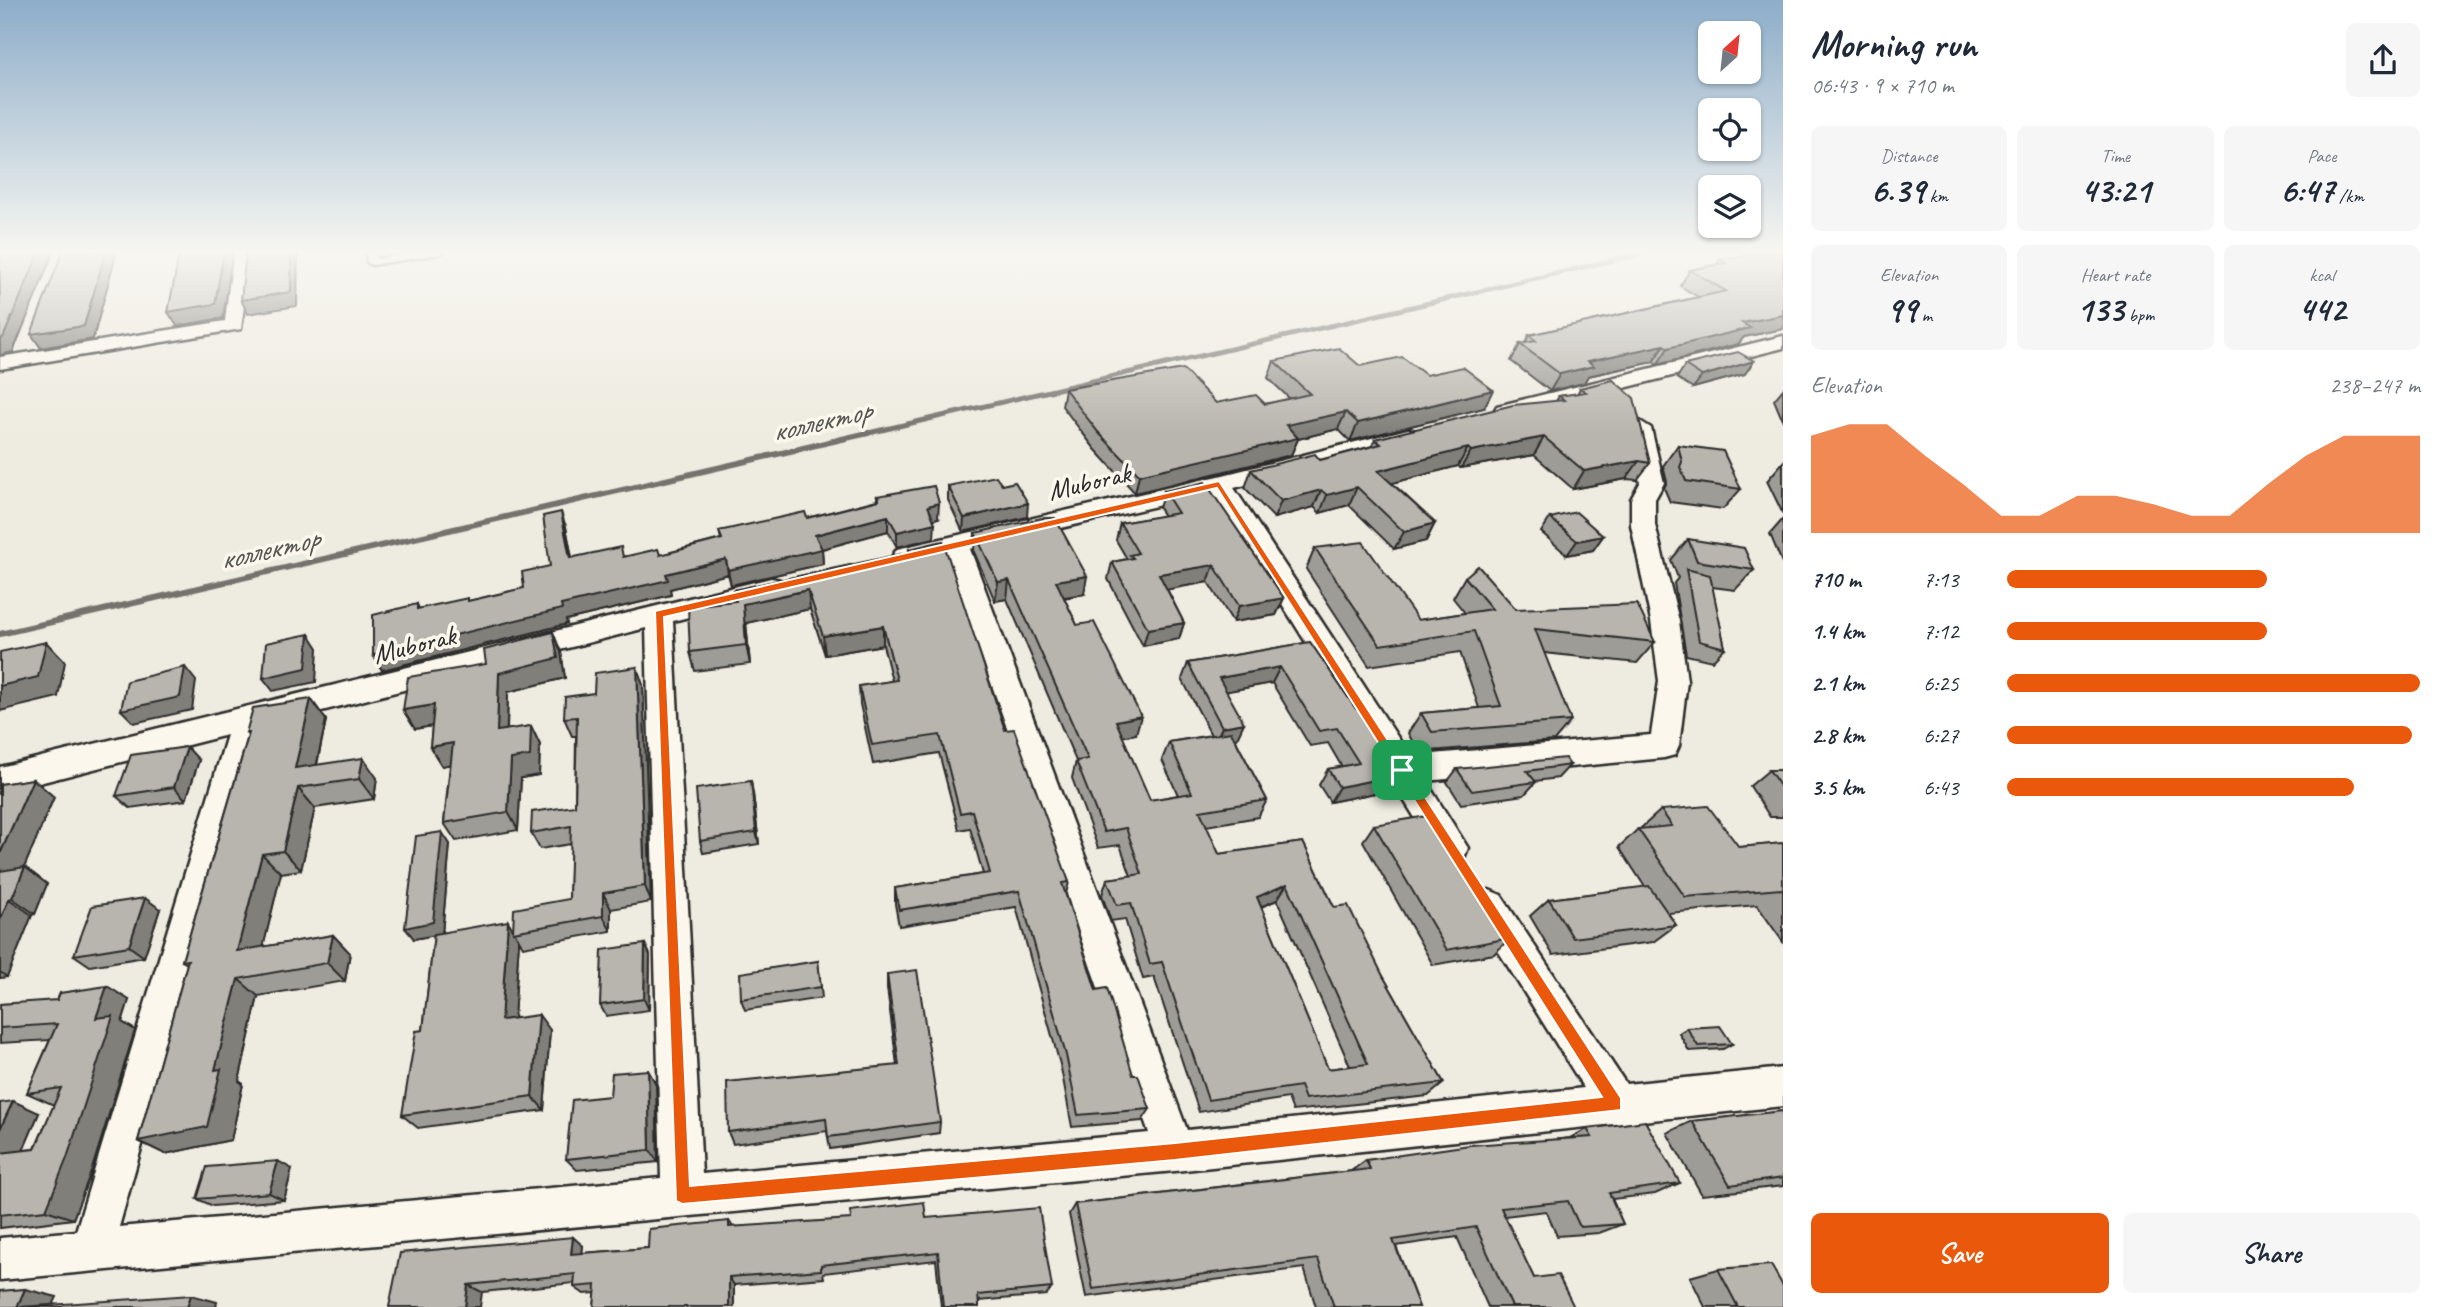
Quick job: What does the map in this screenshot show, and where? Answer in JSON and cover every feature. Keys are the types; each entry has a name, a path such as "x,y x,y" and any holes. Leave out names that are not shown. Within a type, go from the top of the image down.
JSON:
{"street":[{"path":"0,363 234,325 235,312"},
{"path":"24,358 33,334"},
{"path":"1484,417 1629,380 1781,349"},
{"path":"1402,770 1664,746 1673,681 1665,621 1643,525 1643,499 1652,483 1629,380"},
{"name":"Muborak","path":"888,559 1219,484 1431,430"},
{"path":"1219,484 1616,1104"},
{"path":"956,543 1175,1152"},
{"name":"Muborak","path":"0,780 794,582"},
{"path":"659,614 682,1195"},
{"path":"91,1251 246,720"},
{"path":"0,1259 1175,1152 1783,1087"}],"building":[{"path":"0,312 14,312 3,338 0,339"},
{"path":"39,312 88,312 84,326 31,334"},
{"path":"1632,312 1783,312 1783,315 1742,323 1750,328 1668,348 1664,345 1588,361 1594,366 1560,374 1520,344 1536,341 1529,335"},
{"path":"1339,348 1360,366 1402,357 1426,375 1463,367 1493,390 1358,423 1346,412 1286,425 1298,438 1139,475 1098,432 1065,389 1183,369 1216,403 1256,395 1265,404 1310,394 1274,361"},
{"path":"1738,352 1754,361 1702,376 1685,365"},
{"path":"1613,380 1634,398 1650,463 1639,461 1584,471 1544,437 1471,451 1468,448 1378,471 1435,523 1404,532 1357,487 1327,495 1321,490 1281,501 1251,470 1315,454 1320,460 1381,444 1375,439 1513,405 1564,400 1559,396 1586,392 1580,388"},
{"path":"1678,445 1723,451 1741,489 1686,481 1680,467 1682,462"},
{"path":"996,476 1002,485 1015,482 1028,503 964,518 948,486"},
{"path":"1205,482 1284,598 1239,606 1214,565 1159,574 1184,623 1148,629 1112,562 1133,558 1130,555 1138,553 1120,523 1178,513 1164,491"},
{"path":"934,486 939,503 928,506 935,523 897,532 888,516 815,535 822,549 728,570 726,559 666,574 668,580 561,605 562,609 373,655 373,615 417,604 417,609 524,588 522,572 550,566 543,516 561,512 570,558 621,547 623,557 658,549 660,555 722,539 719,531 805,512 807,518 879,500 877,496"},
{"path":"1576,512 1603,536 1577,541 1550,518"},
{"path":"1042,518 1055,518 1087,576 1056,581 1077,625 1094,622 1141,716 1116,721 1150,800 1192,793 1169,742 1231,732 1267,800 1200,811 1219,854 1303,842 1334,907 1348,905 1383,976 1444,1083 1305,1099 1300,1086 1208,1100 1162,962 1150,964 1131,903 1117,905 1107,879 1142,874 1126,828 1104,832 1076,761 1088,759 1009,580 998,582 975,533","holes":["1287,884 1368,1064 1328,1069 1257,897"]},
{"path":"1688,539 1744,548 1754,570 1697,561"},
{"path":"943,541 1005,730 1014,729 1069,882 1062,883 1096,990 1107,988 1133,1075 1138,1075 1150,1109 1078,1115 1066,1055 1019,891 899,910 895,888 990,873 972,811 960,813 940,735 872,745 859,686 897,680 883,626 823,636 808,590 743,604 746,645 690,652 688,606 736,601 733,590 911,552 909,549"},
{"path":"1363,542 1418,620 1492,609 1465,577 1478,566 1516,609 1637,604 1655,642 1535,629 1571,721 1432,732 1421,713 1501,706 1474,631 1380,645 1315,548"},
{"path":"1686,569 1710,575 1725,648 1699,641"},
{"path":"553,632 558,658 499,673 497,731 531,726 530,756 511,759 508,812 444,823 453,743 430,747 434,705 403,710 408,677 486,664 484,650"},
{"path":"309,634 306,668 263,678 266,643"},
{"path":"46,642 38,677 0,686 0,652"},
{"path":"1310,642 1356,709 1363,708 1405,774 1339,787 1328,769 1359,763 1337,728 1319,731 1280,667 1219,678 1244,723 1222,727 1188,663"},
{"path":"185,667 180,697 121,710 127,681"},
{"path":"637,667 645,886 603,893 603,916 513,932 514,909 569,899 571,826 531,833 532,812 575,806 577,717 564,718 565,697 594,693 595,673"},
{"path":"311,699 295,768 363,758 359,779 298,788 283,851 262,854 237,951 333,935 327,963 238,979 215,1070 221,1069 207,1127 138,1141 188,960 182,961 249,733 246,733 253,708"},
{"path":"187,747 174,787 116,796 131,755"},
{"path":"1565,758 1570,765 1527,771 1536,782 1472,791 1457,769"},
{"path":"1769,770 1783,770 1783,790"},
{"path":"33,779 0,854 0,784"},
{"path":"751,781 756,832 700,841 696,789"},
{"path":"1708,806 1739,847 1783,843 1783,891 1781,889 1685,897 1638,829 1672,826 1661,810"},
{"path":"1432,815 1510,938 1447,950 1374,825"},
{"path":"442,832 433,922 405,928 416,836"},
{"path":"25,867 12,898 9,899 0,920 0,871"},
{"path":"1649,886 1676,925 1573,938 1549,899"},
{"path":"145,898 129,946 74,955 92,906"},
{"path":"508,921 501,1020 539,1015 532,1096 402,1115 416,1031 423,1030 434,934"},
{"path":"645,944 644,999 600,1005 602,950"},
{"path":"818,961 821,987 741,999 740,973"},
{"path":"917,970 940,1122 828,1137 826,1119 728,1132 727,1082 899,1065 887,974"},
{"path":"107,986 96,1018 113,1016 67,1158 46,1210 0,1215 0,1153 35,1149 61,1088 27,1093 57,1024 0,1028 0,1004 57,1000 60,993"},
{"path":"1720,1026 1732,1044 1698,1046 1687,1028"},
{"path":"648,1070 650,1150 566,1159 572,1100 610,1096 612,1073"},
{"path":"13,1101 0,1129 0,1103"},
{"path":"1783,1111 1783,1178 1730,1185 1692,1121"},
{"path":"1645,1121 1680,1183 1609,1193 1623,1224 1580,1227 1568,1201 1501,1208 1534,1278 1558,1275 1574,1307 1512,1307 1476,1227 1393,1240 1419,1307 1334,1307 1318,1259 1093,1289 1075,1204 1370,1169 1366,1160 1470,1145 1592,1137 1587,1129"},
{"path":"278,1161 269,1193 197,1199 207,1167"},
{"path":"924,1202 926,1218 1039,1208 1052,1288 978,1295 979,1307 943,1307 938,1252 821,1265 821,1270 729,1277 729,1307 594,1307 596,1285 574,1287 575,1274 468,1285 465,1307 389,1307 400,1253 573,1237 571,1254 648,1248 649,1229 729,1221 729,1227 851,1219 850,1211"},
{"path":"1771,1265 1783,1286 1783,1307 1738,1307 1718,1269"},
{"path":"25,1289 17,1307 0,1307 0,1291"},
{"path":"191,1295 187,1307 20,1307"}],"waterway":[{"name":"коллектор","path":"860,435 1390,312"},
{"name":"коллектор","path":"0,634 868,433"}],"route":[{"path":"1219,484 1402,770 1616,1104 1175,1152 682,1195 659,614 1219,484"}]}
